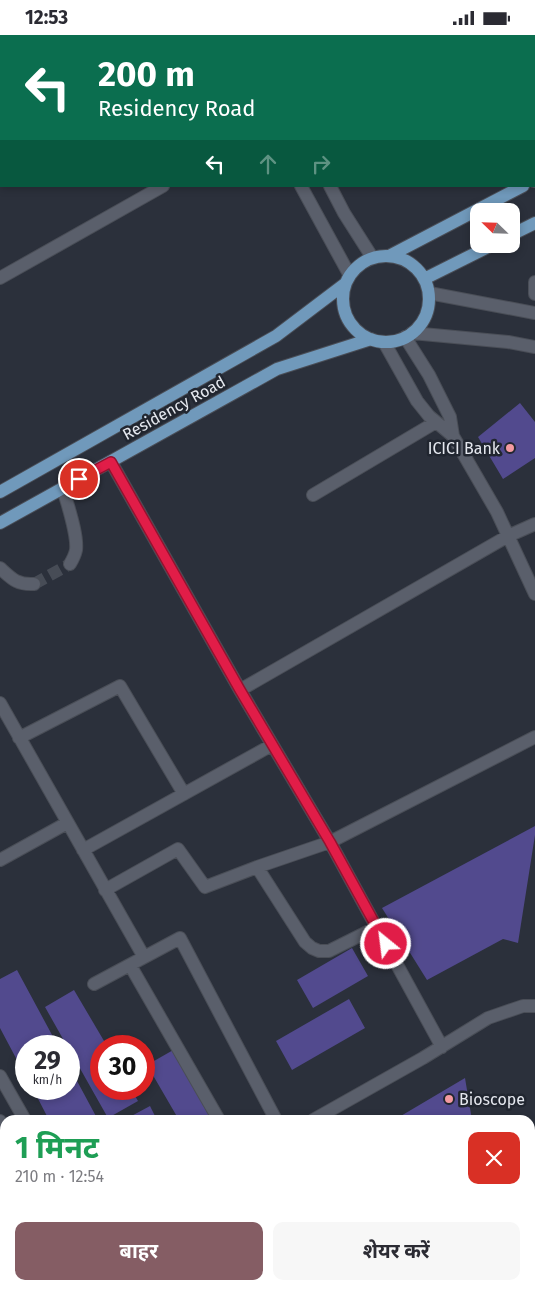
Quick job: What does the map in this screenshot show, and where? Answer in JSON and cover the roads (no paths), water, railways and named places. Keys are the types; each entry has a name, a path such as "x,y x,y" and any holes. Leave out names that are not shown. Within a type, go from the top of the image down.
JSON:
{"main road":[{"path":"389,255 403,259 416,267 424,279 429,293 428,308 422,322 409,335 399,340 384,342 371,339 359,333 350,323 344,310 343,297 348,279 363,262 372,257 389,255 521,187"},
{"path":"520,230 535,223"},
{"path":"424,279 476,253"},
{"name":"Residency Road","path":"0,492 276,337 348,279"},
{"name":"Residency Road","path":"0,523 277,369 371,339"}],"street":[{"path":"0,278 161,187"},
{"path":"302,187 348,279"},
{"path":"331,187 344,213 372,257"},
{"path":"535,282 535,294"},
{"path":"429,293 535,313"},
{"path":"409,335 508,342 535,347"},
{"path":"409,335 450,417 453,437"},
{"path":"384,342 417,401 429,416 453,437 497,512 535,594"},
{"path":"313,495 436,422"},
{"path":"111,462 240,690 330,842 442,1047"},
{"path":"63,488 76,539 74,558 70,564"},
{"path":"240,690 508,536 535,524"},
{"path":"0,568 14,581 34,584"},
{"path":"19,738 120,686 184,794"},
{"path":"0,703 144,957"},
{"path":"106,891 178,849 205,887 330,842 535,737"},
{"path":"82,850 272,745"},
{"path":"0,859 67,823"},
{"path":"257,867 305,942 312,948 319,951 329,951 377,927"},
{"path":"94,984 180,938 273,1115"},
{"path":"130,965 216,1115"},
{"path":"322,1115 488,1019 523,1006 535,1006"},
{"path":"0,1076 22,1115"}],"tunnel":[{"path":"34,584 70,564"}],"place":[{"name":"ICICI Bank","path":"510,448"},
{"name":"Bioscope","path":"449,1099"}]}
